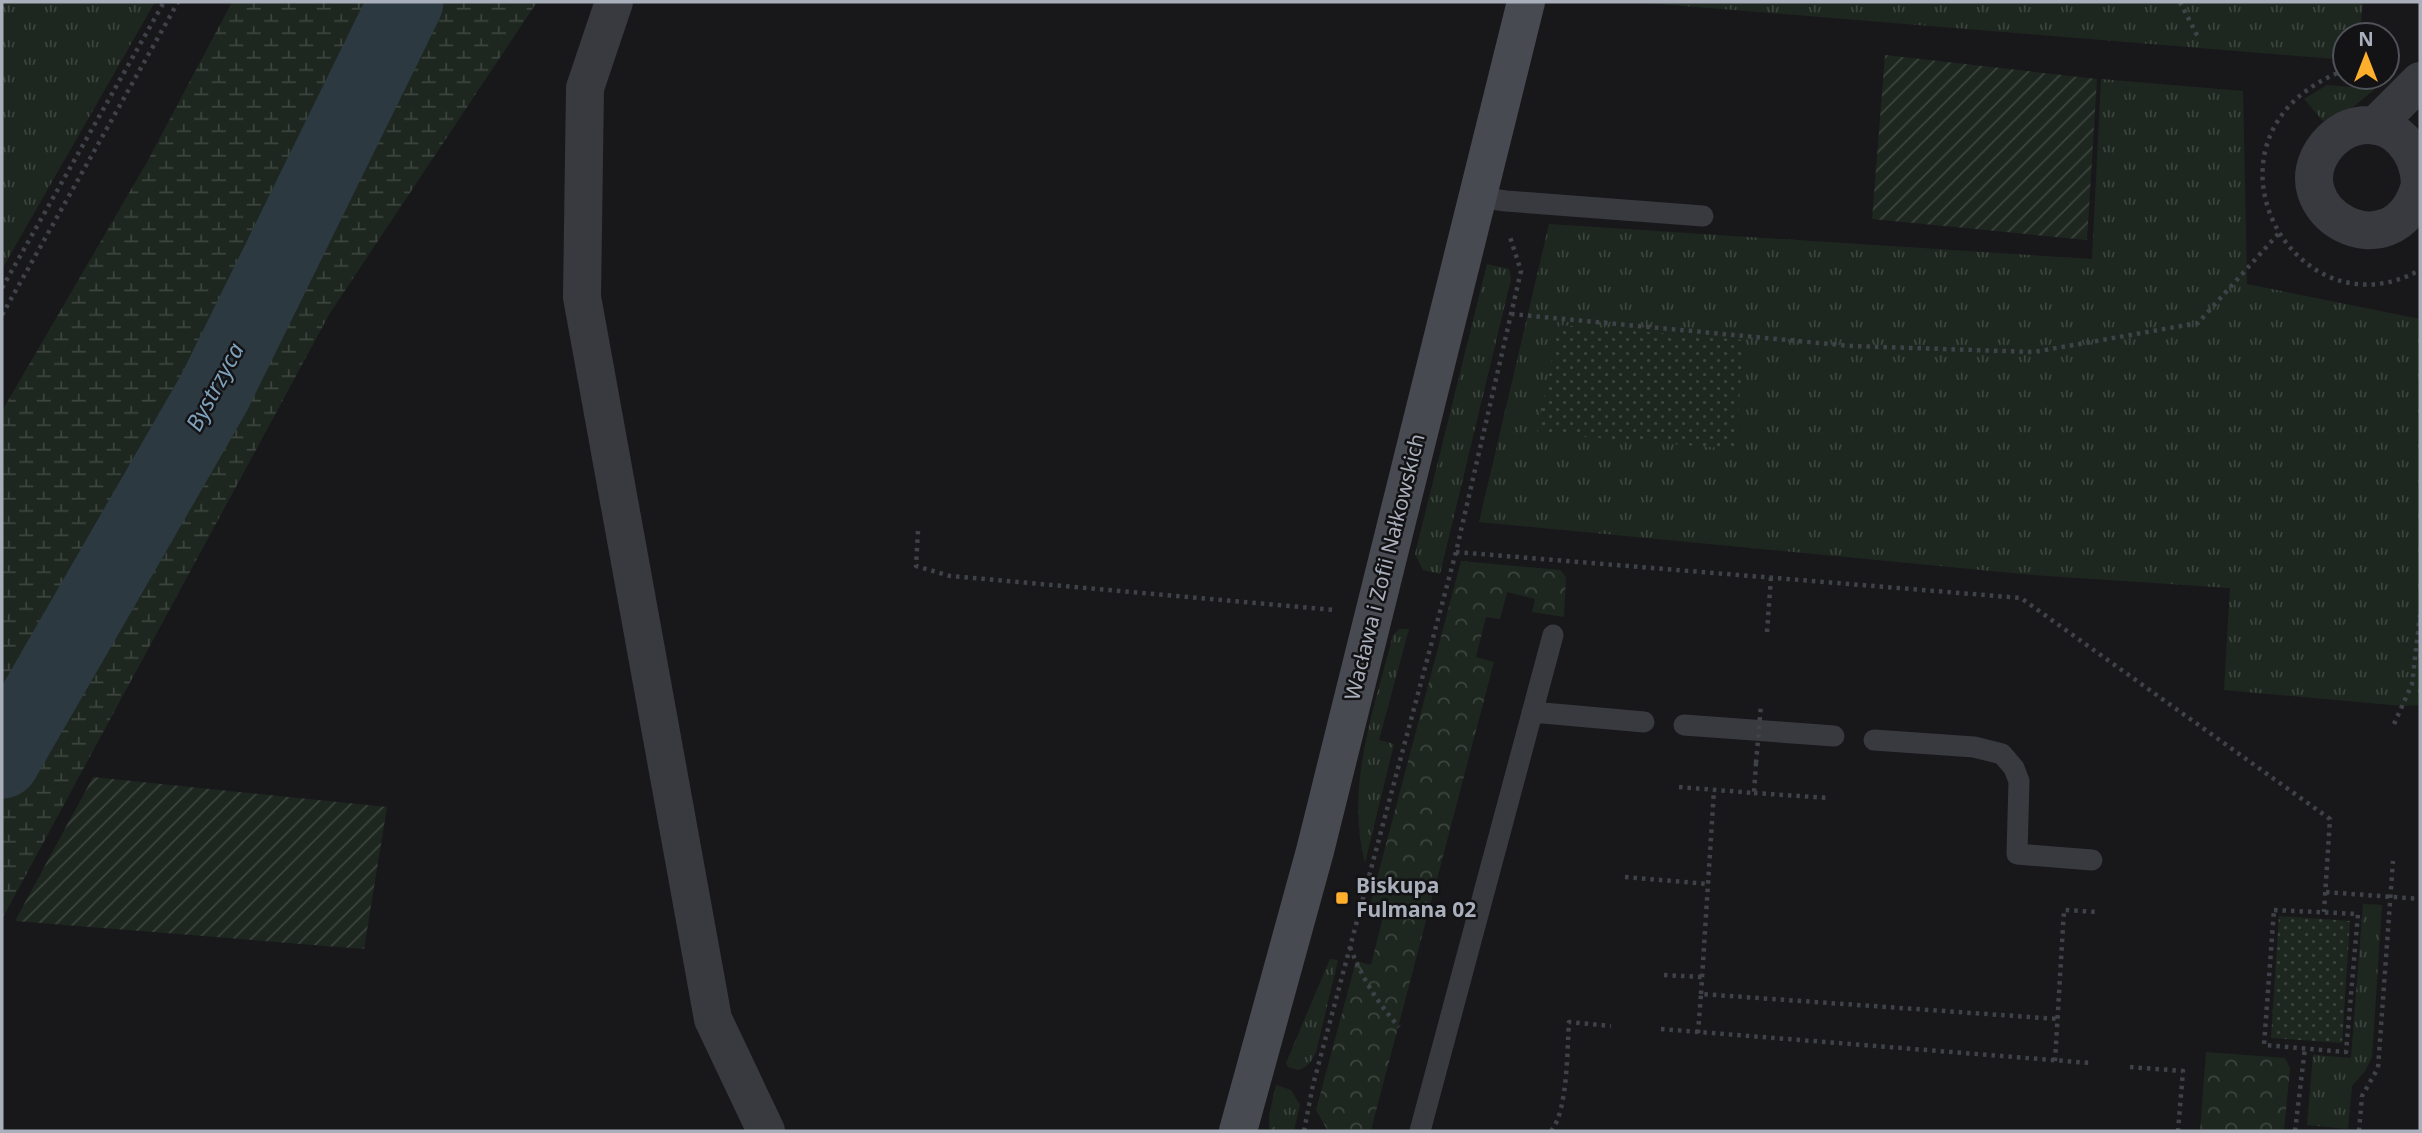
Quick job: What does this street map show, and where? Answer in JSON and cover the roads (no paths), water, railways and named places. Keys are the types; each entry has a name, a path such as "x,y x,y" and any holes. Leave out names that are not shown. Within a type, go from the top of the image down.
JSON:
{"street":[{"path":"614,2 584,88 582,297 713,1019 766,1131"},
{"name":"Wacława i Zofii Nałkowskich","path":"1238,1131 1315,851 1373,614 1491,199 1526,2"},
{"path":"2375,126 2420,81"},
{"path":"2359,126 2375,126 2391,131 2405,141 2419,167 2416,200 2408,213 2396,223 2382,229 2366,231 2337,221 2326,211 2318,197 2316,166 2322,151 2332,139 2359,126"}],"lane":[{"path":"1491,199 1703,216"},
{"path":"1420,1131 1553,635"},
{"path":"1532,712 1644,722"},
{"path":"1684,725 1834,736"},
{"path":"1874,740 1974,747 2002,754 2014,768 2019,781 2017,854 2092,860"}],"waterway":[{"name":"Bystrzyca","path":"2,761 214,393 406,2"}],"place":[{"name":"Biskupa Fulmana 02","path":"1342,898"}]}
